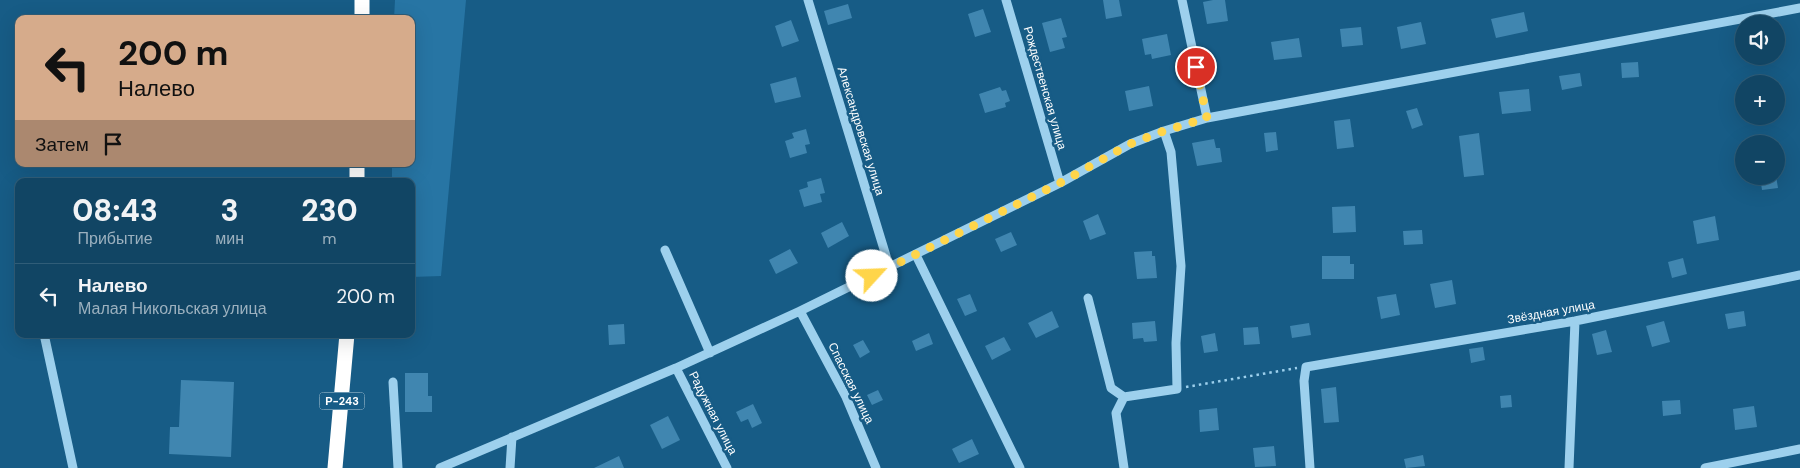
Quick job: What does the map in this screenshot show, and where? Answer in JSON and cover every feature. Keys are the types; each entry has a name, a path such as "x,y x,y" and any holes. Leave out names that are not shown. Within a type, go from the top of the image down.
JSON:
{"highway":[{"path":"362,0 362,15"},
{"name":"Р-243","path":"335,468 347,338"}],"street":[{"name":"Александровская улица","path":"808,0 890,269"},
{"name":"Рождественская улица","path":"1006,0 1060,183"},
{"path":"1182,0 1207,118"},
{"path":"441,468 710,353 890,269 1060,183 1130,144 1164,131 1207,118 1800,8"},
{"path":"1088,298 1111,388 1124,397 1177,389 1176,343 1181,266 1171,152 1164,131"},
{"path":"665,250 710,353"},
{"path":"916,255 1020,468"},
{"name":"Звёздная улица","path":"1306,367 1575,321 1800,275"},
{"name":"Спасская улица","path":"800,311 846,397 876,468"},
{"path":"1568,468 1575,321"},
{"path":"45,338 73,468"},
{"path":"1306,367 1304,381 1310,468"},
{"name":"Радужная улица","path":"676,368 727,468"},
{"path":"393,382 398,468"},
{"path":"1124,397 1116,413 1124,468"},
{"path":"510,468 512,438"},
{"path":"1704,468 1800,449"}],"path":[{"path":"1177,389 1202,383 1306,367"}],"shaded area":[{"path":"395,0 466,0 441,276 415,277 415,178 392,178 392,167 415,167 415,15 394,15"}],"building":[{"path":"1103,0 1119,0 1122,16 1106,19"},
{"path":"1225,0 1228,21 1207,24 1203,2"},
{"path":"848,4 852,18 828,25 824,11"},
{"path":"983,9 991,32 975,37 968,14"},
{"path":"1524,12 1528,31 1496,38 1491,19"},
{"path":"1061,18 1067,37 1062,38 1065,48 1050,52 1042,23"},
{"path":"791,20 799,41 782,47 775,26"},
{"path":"1421,22 1426,44 1401,49 1397,27"},
{"path":"1361,27 1363,45 1342,47 1340,29"},
{"path":"1167,34 1171,55 1152,59 1151,54 1145,55 1142,39"},
{"path":"1299,38 1302,57 1274,60 1271,42"},
{"path":"1638,62 1639,77 1622,78 1621,63"},
{"path":"1580,73 1582,86 1562,90 1559,76"},
{"path":"796,77 801,97 775,103 770,84"},
{"path":"1149,86 1153,106 1129,111 1125,91"},
{"path":"1000,87 1002,91 1006,90 1010,101 1005,103 1006,107 985,113 979,94"},
{"path":"1529,89 1531,111 1502,114 1499,92"},
{"path":"1417,108 1423,125 1412,129 1406,111"},
{"path":"1350,119 1354,147 1337,149 1334,121"},
{"path":"806,129 810,144 805,145 807,153 790,158 785,141 794,138 792,133"},
{"path":"1276,132 1278,150 1266,152 1264,133"},
{"path":"1479,133 1484,175 1464,177 1459,136"},
{"path":"1214,139 1216,148 1220,148 1222,162 1197,166 1192,143"},
{"path":"821,178 825,193 820,194 822,202 804,207 799,190 808,187 807,182"},
{"path":"1761,185 1778,185 1778,188 1762,190"},
{"path":"1355,206 1356,232 1333,233 1332,207"},
{"path":"1098,214 1106,234 1090,240 1083,221"},
{"path":"1715,216 1719,240 1697,244 1693,221"},
{"path":"842,222 849,236 828,248 821,233"},
{"path":"1422,230 1423,244 1404,245 1403,231"},
{"path":"1011,232 1017,245 1001,252 995,239"},
{"path":"790,249 798,263 776,274 769,260"},
{"path":"1152,251 1152,256 1155,256 1157,278 1137,279 1134,252"},
{"path":"1322,256 1350,256 1350,264 1354,264 1354,279 1322,279"},
{"path":"1683,258 1687,274 1672,278 1668,262"},
{"path":"1452,280 1456,304 1435,308 1430,284"},
{"path":"970,294 977,311 965,316 957,299"},
{"path":"1396,294 1400,315 1381,319 1377,297"},
{"path":"1052,311 1059,327 1036,338 1028,323"},
{"path":"1744,311 1746,326 1728,329 1725,314"},
{"path":"1155,321 1157,341 1144,342 1143,338 1133,339 1132,323"},
{"path":"1664,321 1670,342 1652,347 1646,326"},
{"path":"1309,323 1311,335 1292,338 1290,326"},
{"path":"624,324 625,344 609,345 608,325"},
{"path":"1258,327 1260,344 1244,345 1243,328"},
{"path":"1606,330 1612,352 1597,355 1592,334"},
{"path":"929,333 933,344 916,351 912,341"},
{"path":"1215,333 1218,351 1204,353 1201,336"},
{"path":"1004,337 1011,350 992,360 985,346"},
{"path":"863,340 870,352 860,358 853,345"},
{"path":"1483,347 1485,360 1471,363 1469,349"},
{"path":"405,373 428,373 428,396 432,396 432,412 405,412"},
{"path":"181,380 234,382 231,457 169,454 170,427 179,427"},
{"path":"1336,387 1339,422 1324,423 1321,389"},
{"path":"878,390 883,400 872,405 867,395"},
{"path":"1511,395 1512,407 1501,408 1500,396"},
{"path":"1680,400 1681,414 1663,416 1662,401"},
{"path":"753,404 762,423 752,428 748,419 741,422 736,412"},
{"path":"1754,406 1757,427 1735,430 1733,409"},
{"path":"1217,408 1219,430 1200,432 1199,410"},
{"path":"668,416 680,440 662,449 650,425"},
{"path":"972,439 979,454 959,463 952,449"},
{"path":"1274,446 1276,466 1255,467 1253,448"},
{"path":"1423,455 1425,466 1406,468 1404,459"},
{"path":"619,456 624,468 594,468"}],"route":[{"path":"872,276 890,269 1060,183 1130,144 1207,118 1196,67"}]}
